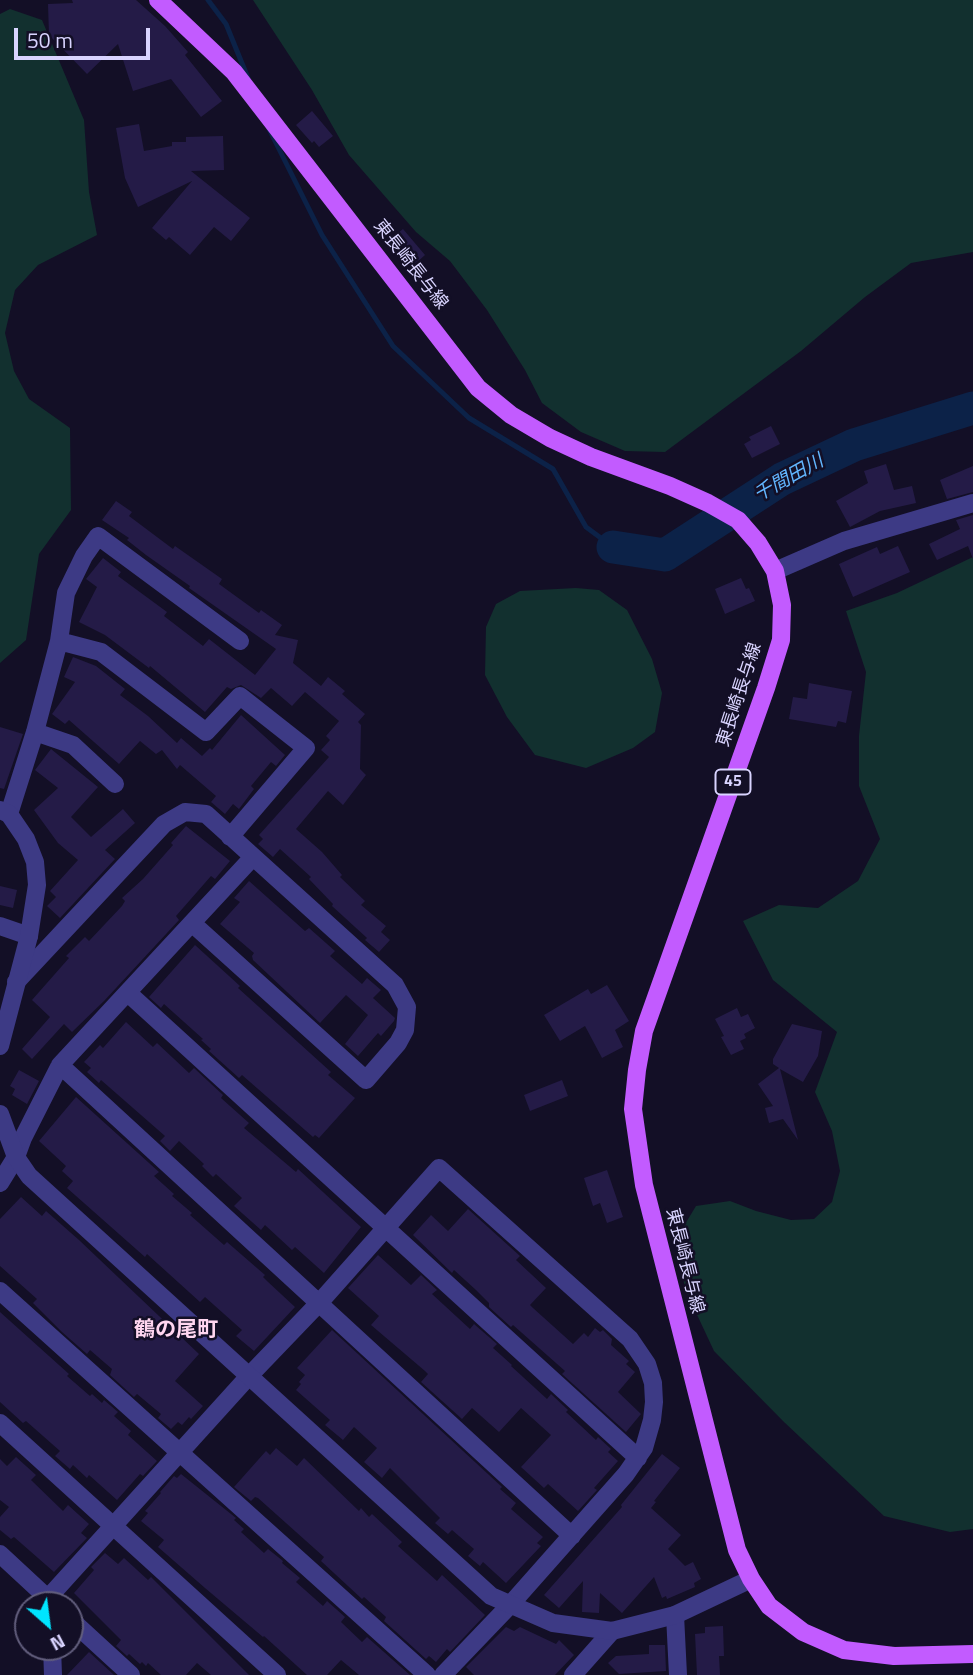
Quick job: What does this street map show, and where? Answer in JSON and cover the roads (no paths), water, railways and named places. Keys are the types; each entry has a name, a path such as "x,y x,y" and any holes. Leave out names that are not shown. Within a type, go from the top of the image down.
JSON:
{"main road":[{"name":"東長崎長与線","path":"158,0 234,72 478,387 511,415 550,438 670,486 737,520 758,543 775,571 782,605 780,640 766,688 644,1031 633,1109 644,1185 737,1550 751,1579 769,1606 803,1633 844,1650 894,1656 973,1654"}],"street":[{"path":"775,571 844,541 973,503"},
{"path":"0,1046 29,936 37,885 36,862 26,839 4,812 35,732 59,641 66,593 83,556 98,536 240,641"},
{"path":"59,641 101,652 206,732 240,696 306,748 230,837"},
{"path":"35,732 74,745 115,783"},
{"path":"16,982 164,824 185,812 206,814 395,985 407,1007 405,1030 398,1044 366,1080 193,924"},
{"path":"0,1183 16,1157 60,1065 253,858"},
{"path":"0,926 29,936"},
{"path":"128,993 638,1458"},
{"path":"60,1065 572,1536"},
{"path":"0,1114 16,1157 29,1176 491,1596 553,1622 612,1631 675,1615 751,1579"},
{"path":"59,1591 112,1525 320,1302 439,1168 630,1339 647,1364 653,1383 652,1420 644,1448 638,1458 615,1488 510,1605 443,1675"},
{"path":"0,1291 427,1675"},
{"path":"0,1423 277,1675"},
{"path":"0,1554 40,1591"},
{"path":"675,1615 678,1675"},
{"path":"573,1675 612,1631"},
{"path":"84,1632 131,1675"}],"waterway":[{"path":"208,0 226,24 248,78"},
{"path":"269,129 322,235 393,346 469,418 553,469 586,527 613,547"},
{"name":"千間田川","path":"613,547 665,555 782,479 854,445 973,408"}],"district":[{"name":"鶴の尾町","path":"176,1331"}]}
